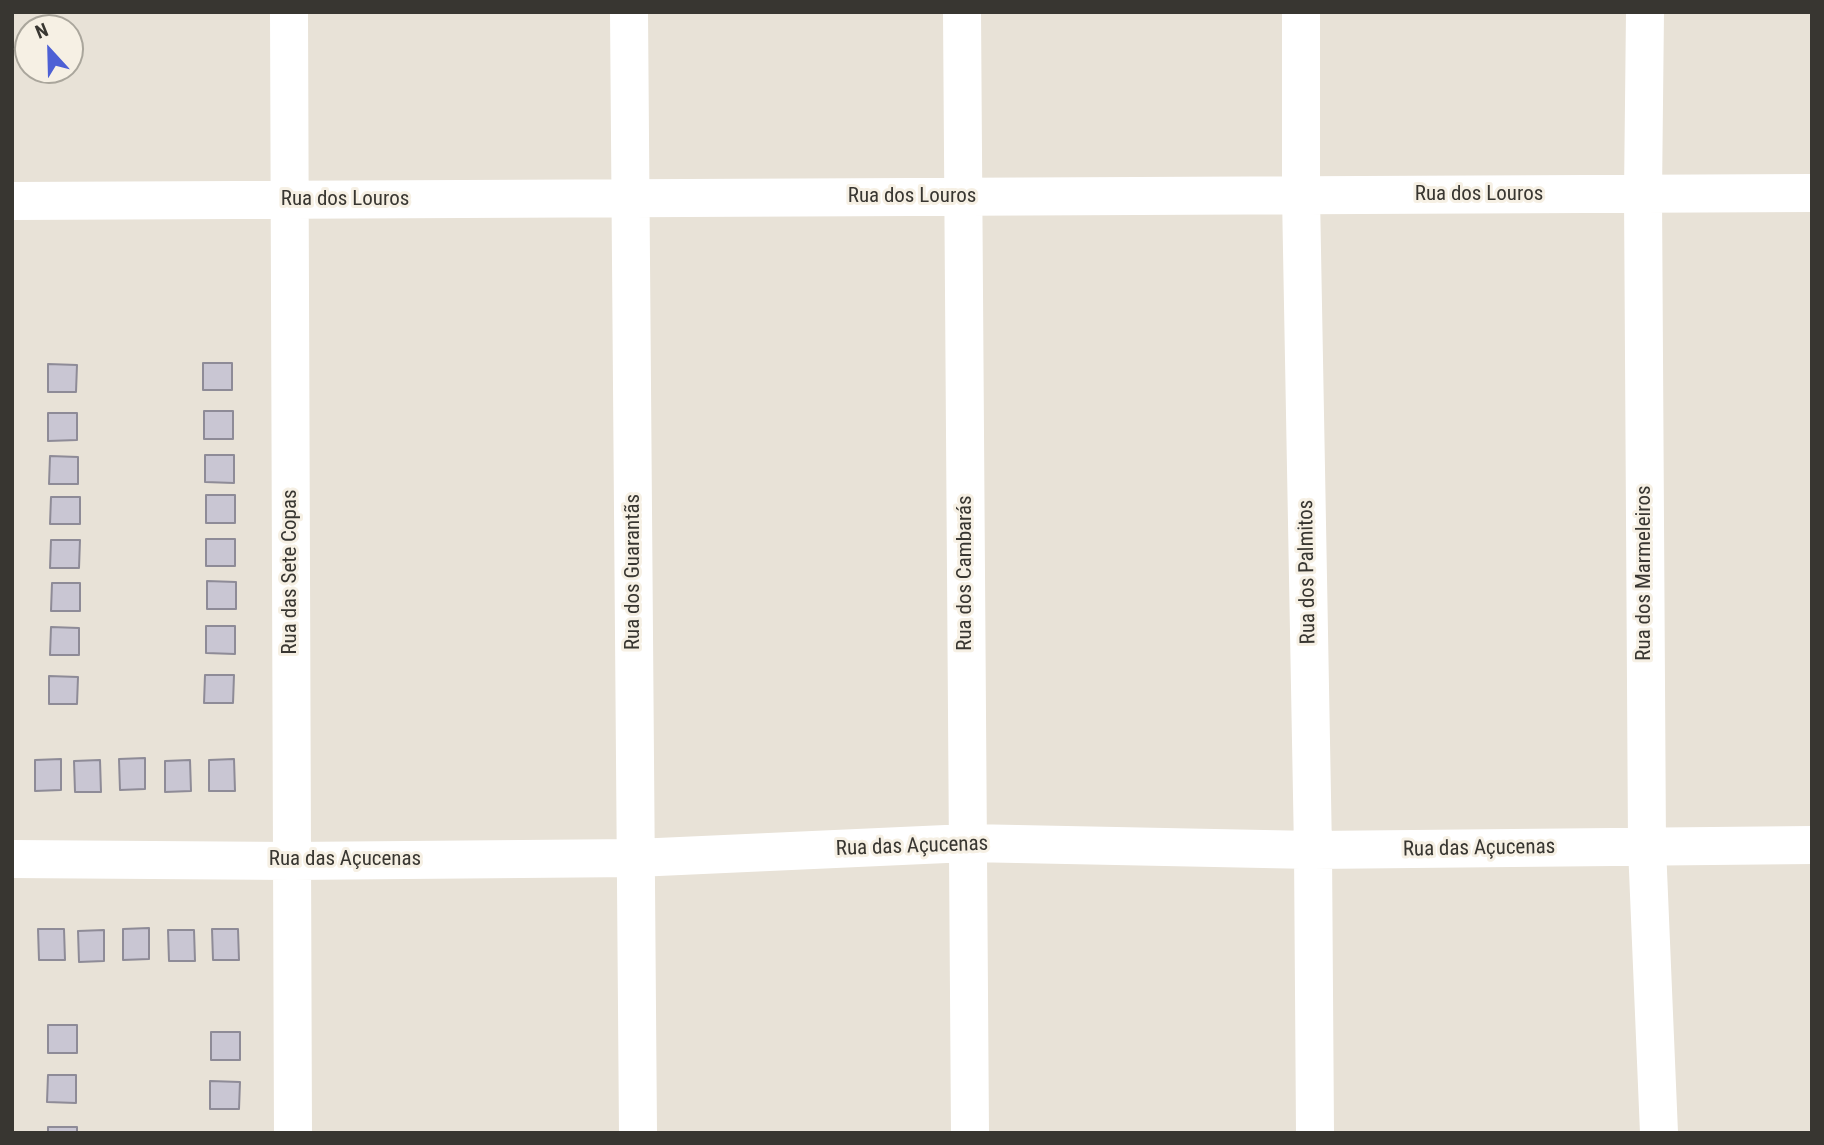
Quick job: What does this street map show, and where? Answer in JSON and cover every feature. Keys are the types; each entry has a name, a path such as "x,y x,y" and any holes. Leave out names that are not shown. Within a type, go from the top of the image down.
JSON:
{"street":[{"name":"Rua das Sete Copas","path":"289,12 293,1133"},
{"name":"Rua dos Guarantãs","path":"629,12 638,1133"},
{"name":"Rua dos Cambarás","path":"962,12 970,1133"},
{"name":"Rua dos Palmitos","path":"1301,12 1301,195 1313,850 1315,1133"},
{"name":"Rua dos Marmeleiros","path":"1645,12 1643,194 1647,847 1659,1133"},
{"name":"Rua dos Louros","path":"12,201 1812,193"},
{"name":"Rua das Açucenas","path":"12,859 292,861 636,858 968,843 1313,850 1812,845"}],"building":[{"path":"203,363 232,363 232,390 203,390"},
{"path":"48,364 77,365 76,392 48,392"},
{"path":"204,411 233,411 233,439 204,439"},
{"path":"48,413 77,413 77,440 48,441"},
{"path":"205,455 234,455 234,483 205,482"},
{"path":"50,456 78,457 78,484 49,484"},
{"path":"206,495 235,495 235,523 206,523"},
{"path":"51,497 80,497 80,524 50,524"},
{"path":"206,539 235,539 235,566 206,566"},
{"path":"51,540 80,540 79,568 50,568"},
{"path":"207,581 236,582 236,609 207,609"},
{"path":"52,583 80,583 80,611 51,611"},
{"path":"206,626 235,626 235,654 206,653"},
{"path":"51,627 79,628 79,655 50,655"},
{"path":"205,675 234,675 233,703 204,703"},
{"path":"49,676 78,677 77,704 49,704"},
{"path":"145,758 145,789 120,790 119,759"},
{"path":"61,759 61,790 35,791 35,760"},
{"path":"234,759 235,791 209,791 209,760"},
{"path":"100,760 101,792 75,792 74,761"},
{"path":"190,760 191,791 165,792 165,761"},
{"path":"149,928 149,959 123,960 123,929"},
{"path":"38,929 64,929 65,960 39,960"},
{"path":"212,929 238,929 239,960 213,960"},
{"path":"104,930 104,961 79,962 78,931"},
{"path":"168,930 194,930 195,961 169,961"},
{"path":"48,1025 77,1025 77,1053 48,1053"},
{"path":"211,1032 240,1032 240,1060 211,1060"},
{"path":"48,1075 76,1075 76,1103 47,1102"},
{"path":"210,1081 240,1082 239,1109 210,1109"},
{"path":"48,1127 77,1127 77,1133 48,1133"}]}
